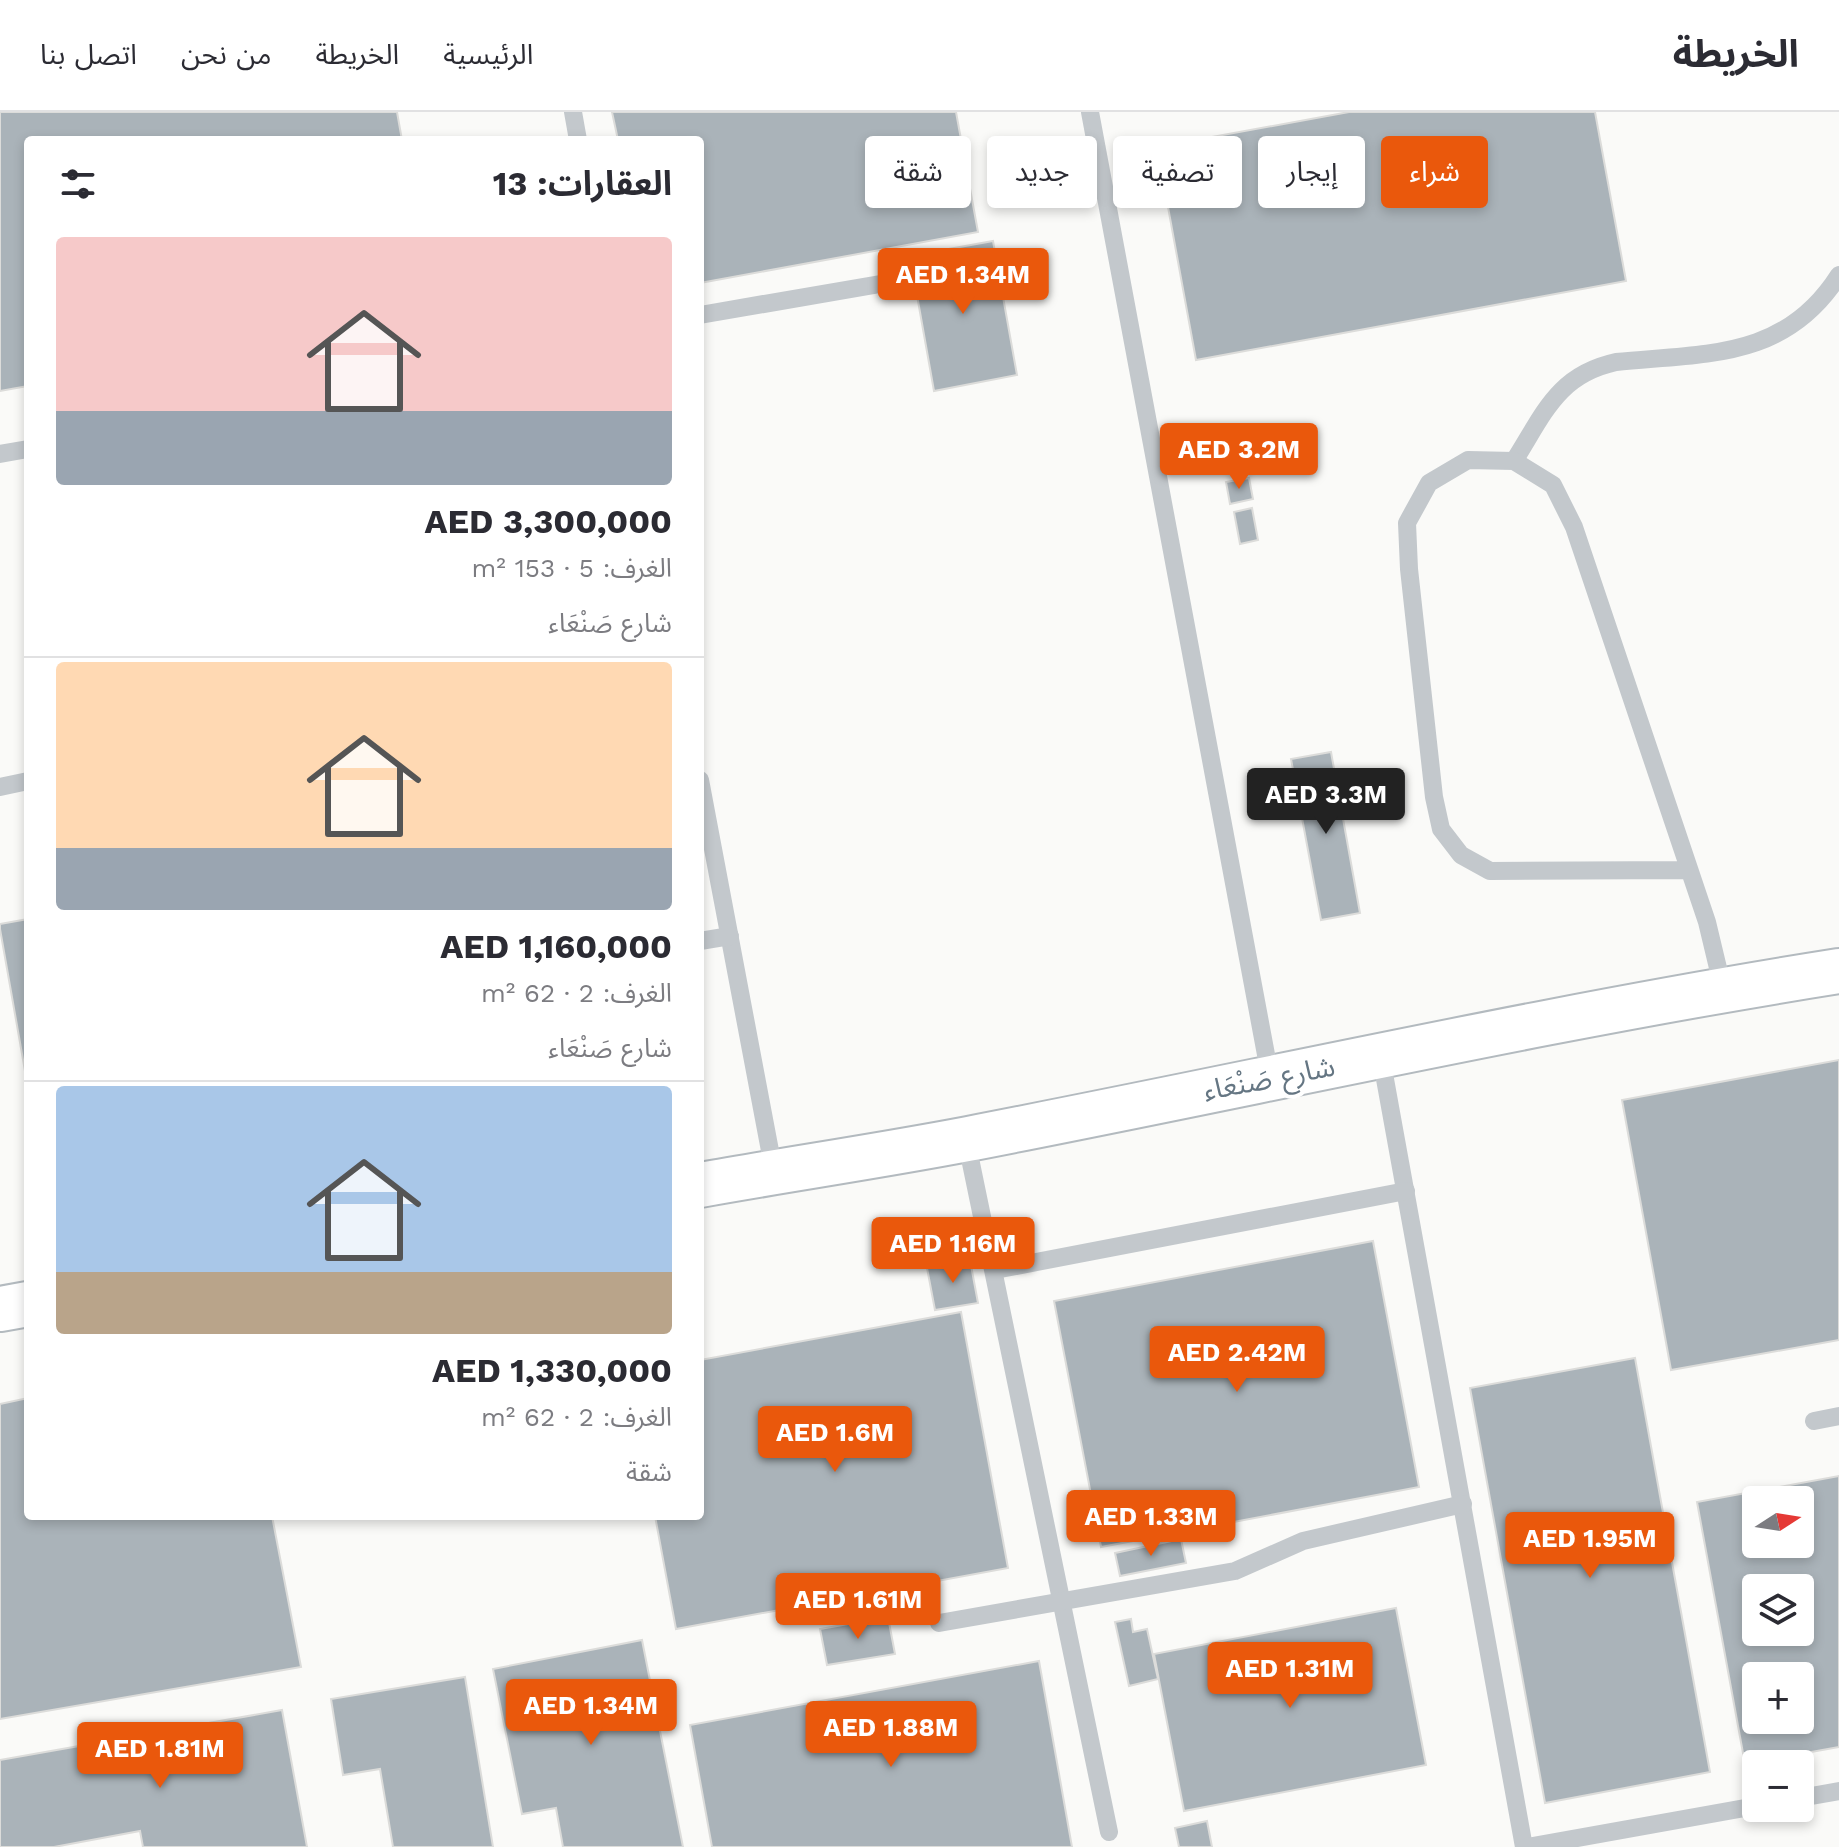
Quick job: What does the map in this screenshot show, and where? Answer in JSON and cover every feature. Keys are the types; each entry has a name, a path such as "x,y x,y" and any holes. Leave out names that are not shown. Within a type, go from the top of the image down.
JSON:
{"street":[{"name":"شارع صَنْعَاء","path":"704,1184 966,1139 1270,1076 1723,989 1839,971"},
{"path":"0,1309 24,1305"}],"lane":[{"path":"573,112 577,136"},
{"path":"1090,112 1270,1076"},
{"path":"1514,461 1557,393 1573,378 1593,367 1616,362 1754,346 1791,329 1822,303 1839,275"},
{"path":"704,314 886,283"},
{"path":"0,454 24,450"},
{"path":"1687,870 1490,871 1461,855 1441,829 1409,569 1407,523 1429,483 1468,460 1514,461 1553,485 1574,527 1707,922 1723,989"},
{"path":"0,787 24,782"},
{"path":"704,801 774,1172"},
{"path":"704,940 730,936"},
{"path":"1381,1057 1526,1847 1742,1808"},
{"path":"966,1139 1109,1832"},
{"path":"995,1270 1406,1191"},
{"path":"1814,1421 1839,1416"},
{"path":"939,1623 1235,1571 1303,1541 1463,1504"},
{"path":"1814,1795 1839,1791"}],"building":[{"path":"0,112 397,112 401,136 24,136 24,387 0,391"},
{"path":"612,112 956,112 960,136 865,136 865,208 971,208 971,194 978,232 704,282 704,136 617,136"},
{"path":"1349,112 1595,112 1626,281 1196,360 1168,208 1242,208 1242,136 1217,136"},
{"path":"993,241 1017,375 934,391 910,256"},
{"path":"1249,478 1253,499 1230,504 1226,482"},
{"path":"1252,508 1258,540 1240,544 1234,512"},
{"path":"1331,752 1360,913 1321,920 1291,759"},
{"path":"24,920 24,1065 0,929 0,924"},
{"path":"1839,1060 1839,1340 1671,1370 1622,1100"},
{"path":"1373,1241 1419,1487 1101,1547 1054,1301"},
{"path":"970,1260 978,1303 935,1310 927,1268"},
{"path":"961,1312 1008,1568 676,1629 656,1520 704,1520 704,1359"},
{"path":"1635,1358 1710,1772 1545,1803 1470,1388"},
{"path":"24,1399 24,1520 273,1520 301,1667 0,1719 0,1404"},
{"path":"1839,1476 1839,1747 1814,1752 1742,1750 1697,1502 1742,1494 1742,1558 1814,1558 1814,1486 1784,1486"},
{"path":"1181,1539 1186,1563 1120,1576 1115,1553"},
{"path":"1396,1608 1426,1765 1184,1811 1154,1654"},
{"path":"888,1617 895,1654 827,1665 820,1629"},
{"path":"1131,1619 1133,1632 1147,1629 1158,1679 1129,1686 1115,1622"},
{"path":"642,1640 683,1847 563,1847 556,1808 522,1814 493,1669"},
{"path":"1039,1661 1072,1847 712,1847 690,1725"},
{"path":"465,1677 493,1847 393,1847 380,1769 343,1775 331,1699"},
{"path":"282,1710 307,1847 143,1847 140,1831 54,1847 0,1847 0,1760"},
{"path":"1207,1821 1212,1847 1179,1847 1175,1828"}]}
